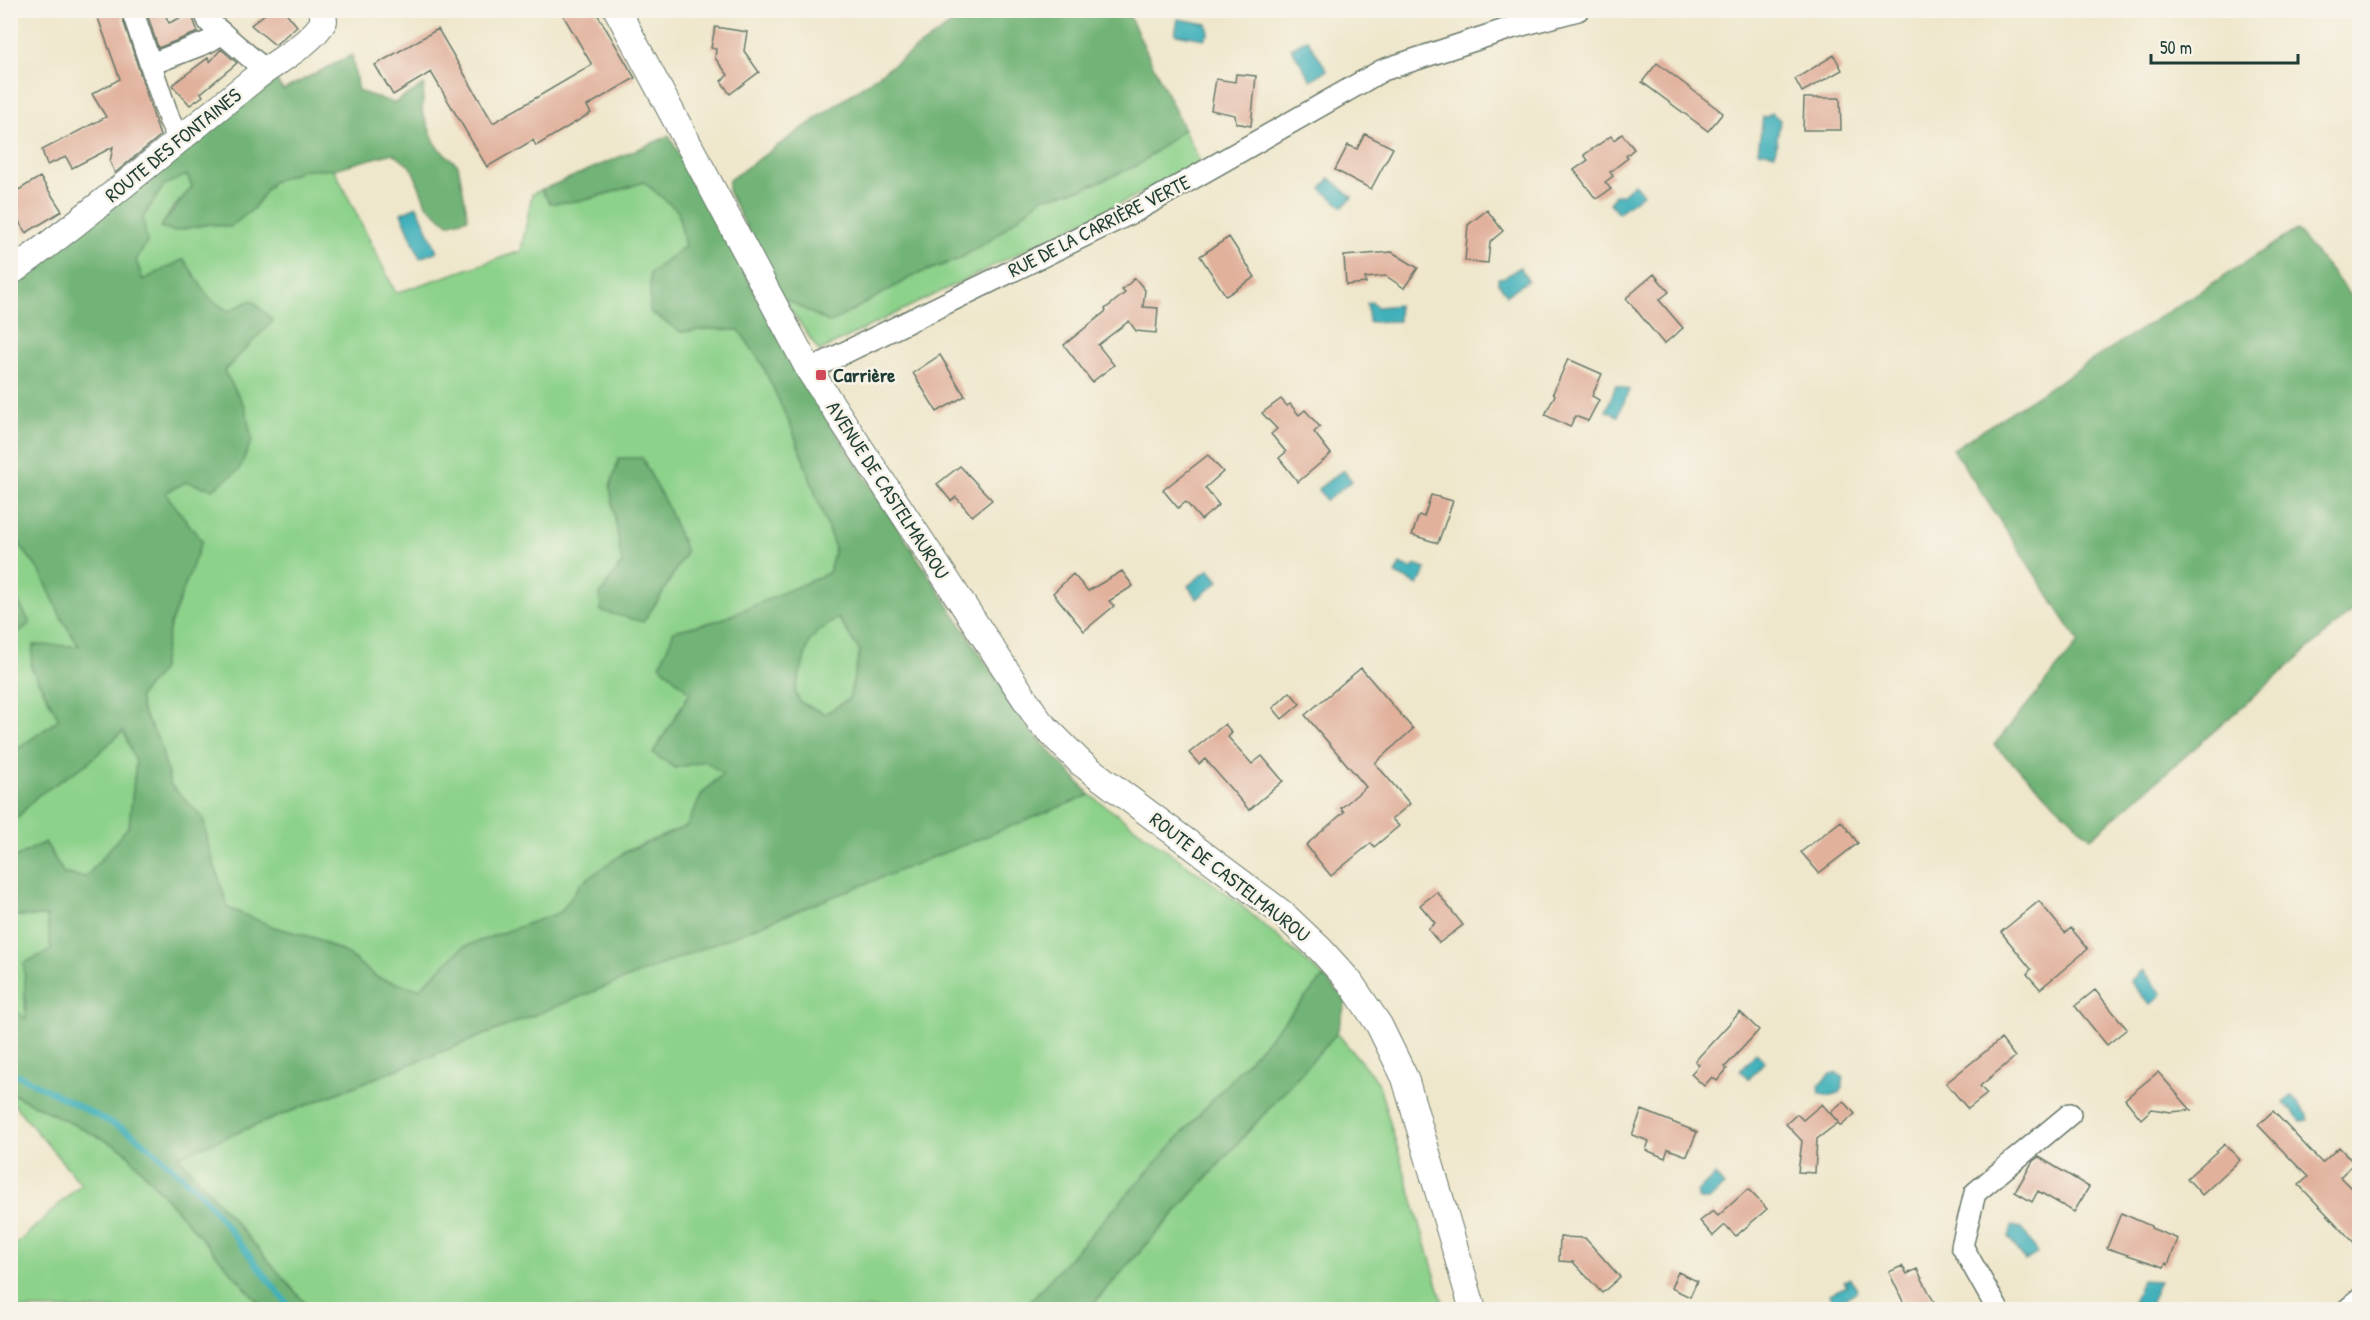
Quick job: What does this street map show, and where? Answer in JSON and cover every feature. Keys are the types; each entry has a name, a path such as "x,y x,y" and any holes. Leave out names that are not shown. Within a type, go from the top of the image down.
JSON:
{"street":[{"path":"132,10 169,119 179,140"},
{"path":"204,10 209,22 265,70"},
{"name":"ROUTE DES FONTAINES","path":"10,273 319,29 324,21 322,10"},
{"name":"AVENUE DE CASTELMAUROU","path":"616,10 809,370 1040,722 1081,764"},
{"name":"RUE DE LA CARRIÈRE VERTE","path":"809,370 1135,212 1383,70 1512,19 1578,10"},
{"path":"151,64 208,42 222,33"},
{"name":"ROUTE DE CASTELMAUROU","path":"1081,764 1282,913 1322,950 1350,982 1378,1025 1405,1078 1473,1310"},
{"path":"1998,1310 1962,1246 1975,1193 2070,1114"},
{"path":"2347,1310 2360,1299"}],"path":[{"path":"2022,14 2027,10"}],"green space":[{"path":"993,11 1127,11 1184,129 1138,165 1085,188 1042,198 992,239 959,259 915,275 830,323 782,297 728,191 729,180 957,20"},
{"path":"352,55 358,91 394,103 424,85 422,112 437,147 458,165 468,218 448,224 426,204 412,168 393,153 334,169 303,170 272,182 253,209 230,227 209,224 174,231 160,227 192,187 187,175 164,185 143,217 147,243 136,260 143,280 184,259 209,298 228,311 252,300 273,321 224,371 245,407 252,440 239,470 213,489 186,482 165,493 202,541 170,625 161,671 139,697 142,711 160,743 170,784 203,818 209,848 228,908 274,927 315,938 347,954 378,978 419,989 463,947 561,912 580,884 627,851 687,826 702,794 723,774 705,761 675,768 653,753 690,693 660,665 674,631 720,620 829,573 835,548 793,431 761,362 739,330 708,329 681,332 650,312 650,273 685,246 678,211 644,182 598,196 562,203 550,203 541,190 669,136 810,392 1026,725 1090,795 178,1156 310,1309 264,1309 123,1149 11,1093 11,1007 26,1019 24,963 51,950 47,916 11,916 11,860 45,842 64,874 86,877 129,826 136,762 123,731 88,763 37,796 17,818 11,819 11,754 59,719 31,667 33,645 79,646 62,619 41,573 11,533 10,282 223,122 274,77 283,90","holes":["838,618 860,651 849,699 825,714 800,702 795,692 809,642 818,631"]},
{"path":"1184,129 1201,164 819,351 782,297 830,323 915,275 959,259 992,239 1042,198 1085,188 1138,165"},
{"path":"334,169 396,293 521,251 532,194 541,190 550,203 590,199 644,182 678,211 685,246 650,273 681,332 708,329 739,330 761,362 793,431 835,548 829,573 720,620 674,631 690,693 653,753 675,768 705,761 723,773 702,794 687,826 627,851 580,884 561,912 463,947 419,989 378,978 347,954 315,938 274,927 228,908 209,848 203,818 170,784 160,743 142,711 139,697 161,671 170,625 201,541 164,493 186,482 213,489 245,407 224,371 249,346 228,311 208,298 184,260 143,280 136,260 146,243 143,217 164,185 187,174 192,187 172,209 161,227 174,231 209,224 230,227 253,209 272,182 303,170","holes":["642,458 668,508 686,552 643,622 600,594 622,563 619,538"]},
{"path":"2296,230 2359,305 2359,605 2091,838 1994,745 2079,642 1953,449"},
{"path":"619,458 642,458 668,508 686,552 643,622 601,611 600,594 622,563 610,487"},
{"path":"11,533 41,573 62,619 79,646 31,668 59,719 11,754 11,637 14,637"},
{"path":"10,586 30,623 13,637 11,637"},
{"path":"838,618 860,651 849,699 825,714 800,702 795,692 809,642 818,631"},
{"path":"124,731 136,762 129,826 86,877 64,874 45,842 11,860 10,819 17,818 37,796"},
{"path":"1090,795 1230,896 1324,977 1023,1309 310,1309 178,1156"},
{"path":"10,916 47,916 51,950 24,963 26,1020 11,1007"},
{"path":"1324,977 1346,1001 1337,1033 1088,1309 1023,1309"},
{"path":"1337,1033 1378,1082 1445,1309 1088,1310"},
{"path":"10,1093 123,1149 264,1309 11,1309 11,1249 81,1184 11,1101"}],"water":[{"path":"1178,19 1207,24 1209,33 1204,39 1175,34"},
{"path":"1307,39 1327,70 1311,80 1291,48"},
{"path":"1772,113 1780,120 1775,154 1758,151 1763,117"},
{"path":"1330,178 1352,197 1343,207 1321,189"},
{"path":"1634,184 1643,194 1618,213 1610,203 1615,195 1621,195"},
{"path":"417,206 437,251 420,258 401,213"},
{"path":"1520,267 1528,280 1507,295 1498,283 1498,278 1505,277"},
{"path":"1372,302 1377,307 1398,305 1399,321 1369,322 1367,303"},
{"path":"1616,385 1629,390 1618,416 1606,411"},
{"path":"1343,470 1352,481 1326,501 1318,489"},
{"path":"1400,564 1412,569 1415,565 1426,569 1418,585 1395,574"},
{"path":"1209,569 1219,581 1197,599 1188,586"},
{"path":"2143,970 2162,994 2150,1005 2130,981"},
{"path":"1756,1053 1765,1061 1749,1079 1740,1071"},
{"path":"1837,1073 1843,1078 1843,1088 1840,1092 1829,1096 1820,1094 1819,1085 1830,1074"},
{"path":"2292,1096 2308,1115 2308,1120 2301,1121 2284,1102"},
{"path":"1715,1175 1724,1186 1709,1200 1699,1200 1697,1192"},
{"path":"2012,1226 2022,1228 2038,1253 2025,1261 2009,1237"},
{"path":"1850,1278 1858,1291 1834,1304 1829,1294 1847,1286 1844,1281"},
{"path":"2142,1280 2160,1281 2148,1309 2132,1305"}],"building":[{"path":"95,10 120,10 160,136 115,173 110,162 113,147 72,168 66,157 47,165 42,150 106,117 92,94 120,79"},
{"path":"146,10 152,10 154,16 164,12 169,23 191,13 198,32 158,48"},
{"path":"270,10 284,10 297,26 275,45 251,25"},
{"path":"560,10 595,10 635,78 587,106 591,113 536,146 533,140 487,167 431,72 393,95 375,65 438,29 493,123 592,65"},
{"path":"715,27 747,32 744,51 759,72 730,94 721,81 728,75 715,58 716,49 711,48"},
{"path":"221,49 237,63 201,93 203,96 190,105 172,85 208,58 210,62"},
{"path":"1834,55 1842,70 1802,92 1795,79"},
{"path":"1657,63 1723,113 1708,131 1642,82"},
{"path":"1236,74 1256,76 1251,126 1236,123 1235,115 1211,110 1216,79 1235,82"},
{"path":"1804,98 1840,98 1841,130 1803,130"},
{"path":"1365,134 1393,148 1371,189 1335,170 1348,145 1357,149"},
{"path":"1622,134 1634,149 1626,156 1628,158 1610,172 1613,176 1605,182 1611,189 1596,199 1574,170 1588,160 1584,155 1611,136 1614,140"},
{"path":"40,177 62,211 26,233 10,207 10,195"},
{"path":"1487,210 1503,231 1490,242 1488,263 1465,261 1468,225"},
{"path":"1229,237 1255,277 1226,296 1200,256"},
{"path":"1392,252 1418,268 1404,288 1386,276 1365,278 1366,283 1346,285 1344,256"},
{"path":"1654,274 1669,292 1659,300 1683,328 1664,344 1626,298"},
{"path":"1135,278 1145,290 1143,307 1158,308 1156,333 1136,331 1129,321 1098,345 1114,365 1092,382 1064,345 1106,311 1105,309 1125,293 1122,290"},
{"path":"940,355 965,396 937,412 913,373"},
{"path":"1568,359 1602,374 1592,396 1599,400 1588,421 1575,416 1570,427 1545,415"},
{"path":"1281,399 1287,406 1290,404 1299,415 1305,410 1320,427 1314,432 1331,454 1298,482 1279,458 1286,452 1271,434 1277,429 1262,413"},
{"path":"1208,455 1223,472 1205,488 1219,505 1201,520 1186,502 1178,508 1163,490"},
{"path":"960,466 992,500 972,516 956,497 951,501 937,484"},
{"path":"1431,495 1453,501 1438,543 1412,535 1419,515 1424,517"},
{"path":"1122,571 1133,586 1109,601 1114,606 1084,631 1053,593 1073,574 1088,591"},
{"path":"1361,668 1413,729 1375,763 1410,804 1392,819 1399,826 1374,847 1371,843 1331,876 1306,845 1344,812 1341,808 1366,787 1305,715"},
{"path":"1290,692 1300,704 1282,719 1273,708"},
{"path":"1225,724 1232,733 1228,737 1252,764 1262,756 1283,781 1249,810 1205,759 1199,764 1189,753"},
{"path":"1841,821 1858,843 1819,873 1801,852"},
{"path":"1437,892 1463,925 1439,943 1428,929 1435,923 1420,905"},
{"path":"2039,901 2065,933 2071,928 2088,949 2040,989 2027,974 2031,969 2001,932"},
{"path":"2095,990 2127,1029 2107,1045 2075,1006"},
{"path":"1740,1012 1759,1030 1725,1067 1727,1069 1717,1081 1712,1077 1704,1086 1691,1074 1699,1065 1695,1061"},
{"path":"2001,1039 2015,1057 1980,1086 1987,1094 1968,1109 1946,1083"},
{"path":"2158,1072 2191,1110 2171,1112 2152,1109 2141,1119 2125,1099"},
{"path":"1844,1101 1855,1114 1841,1126 1838,1123 1817,1139 1815,1173 1798,1172 1802,1141 1786,1124 1797,1114 1803,1120 1822,1104 1838,1122 1830,1112"},
{"path":"1642,1110 1697,1132 1687,1156 1668,1149 1665,1158 1646,1150 1649,1141 1632,1135"},
{"path":"2273,1111 2322,1163 2339,1147 2354,1163 2340,1177 2360,1197 2360,1249 2299,1185 2308,1177 2258,1125"},
{"path":"2225,1144 2240,1160 2202,1195 2187,1178"},
{"path":"2039,1157 2089,1187 2074,1212 2038,1191 2032,1202 2015,1192 2033,1161"},
{"path":"1748,1189 1767,1209 1736,1236 1725,1225 1713,1236 1700,1221 1713,1211 1718,1216"},
{"path":"2121,1213 2178,1239 2168,1265 2166,1263 2164,1267 2107,1248"},
{"path":"1560,1237 1585,1238 1620,1277 1602,1293 1573,1262 1559,1261"},
{"path":"1902,1266 1907,1274 1917,1269 1935,1304 1924,1310 1907,1310 1889,1272"},
{"path":"1678,1272 1697,1281 1690,1297 1671,1288"}],"waterway":[{"path":"10,1071 131,1133 152,1149 203,1196 292,1310"}],"place":[{"name":"Carrière","path":"821,375"}]}
